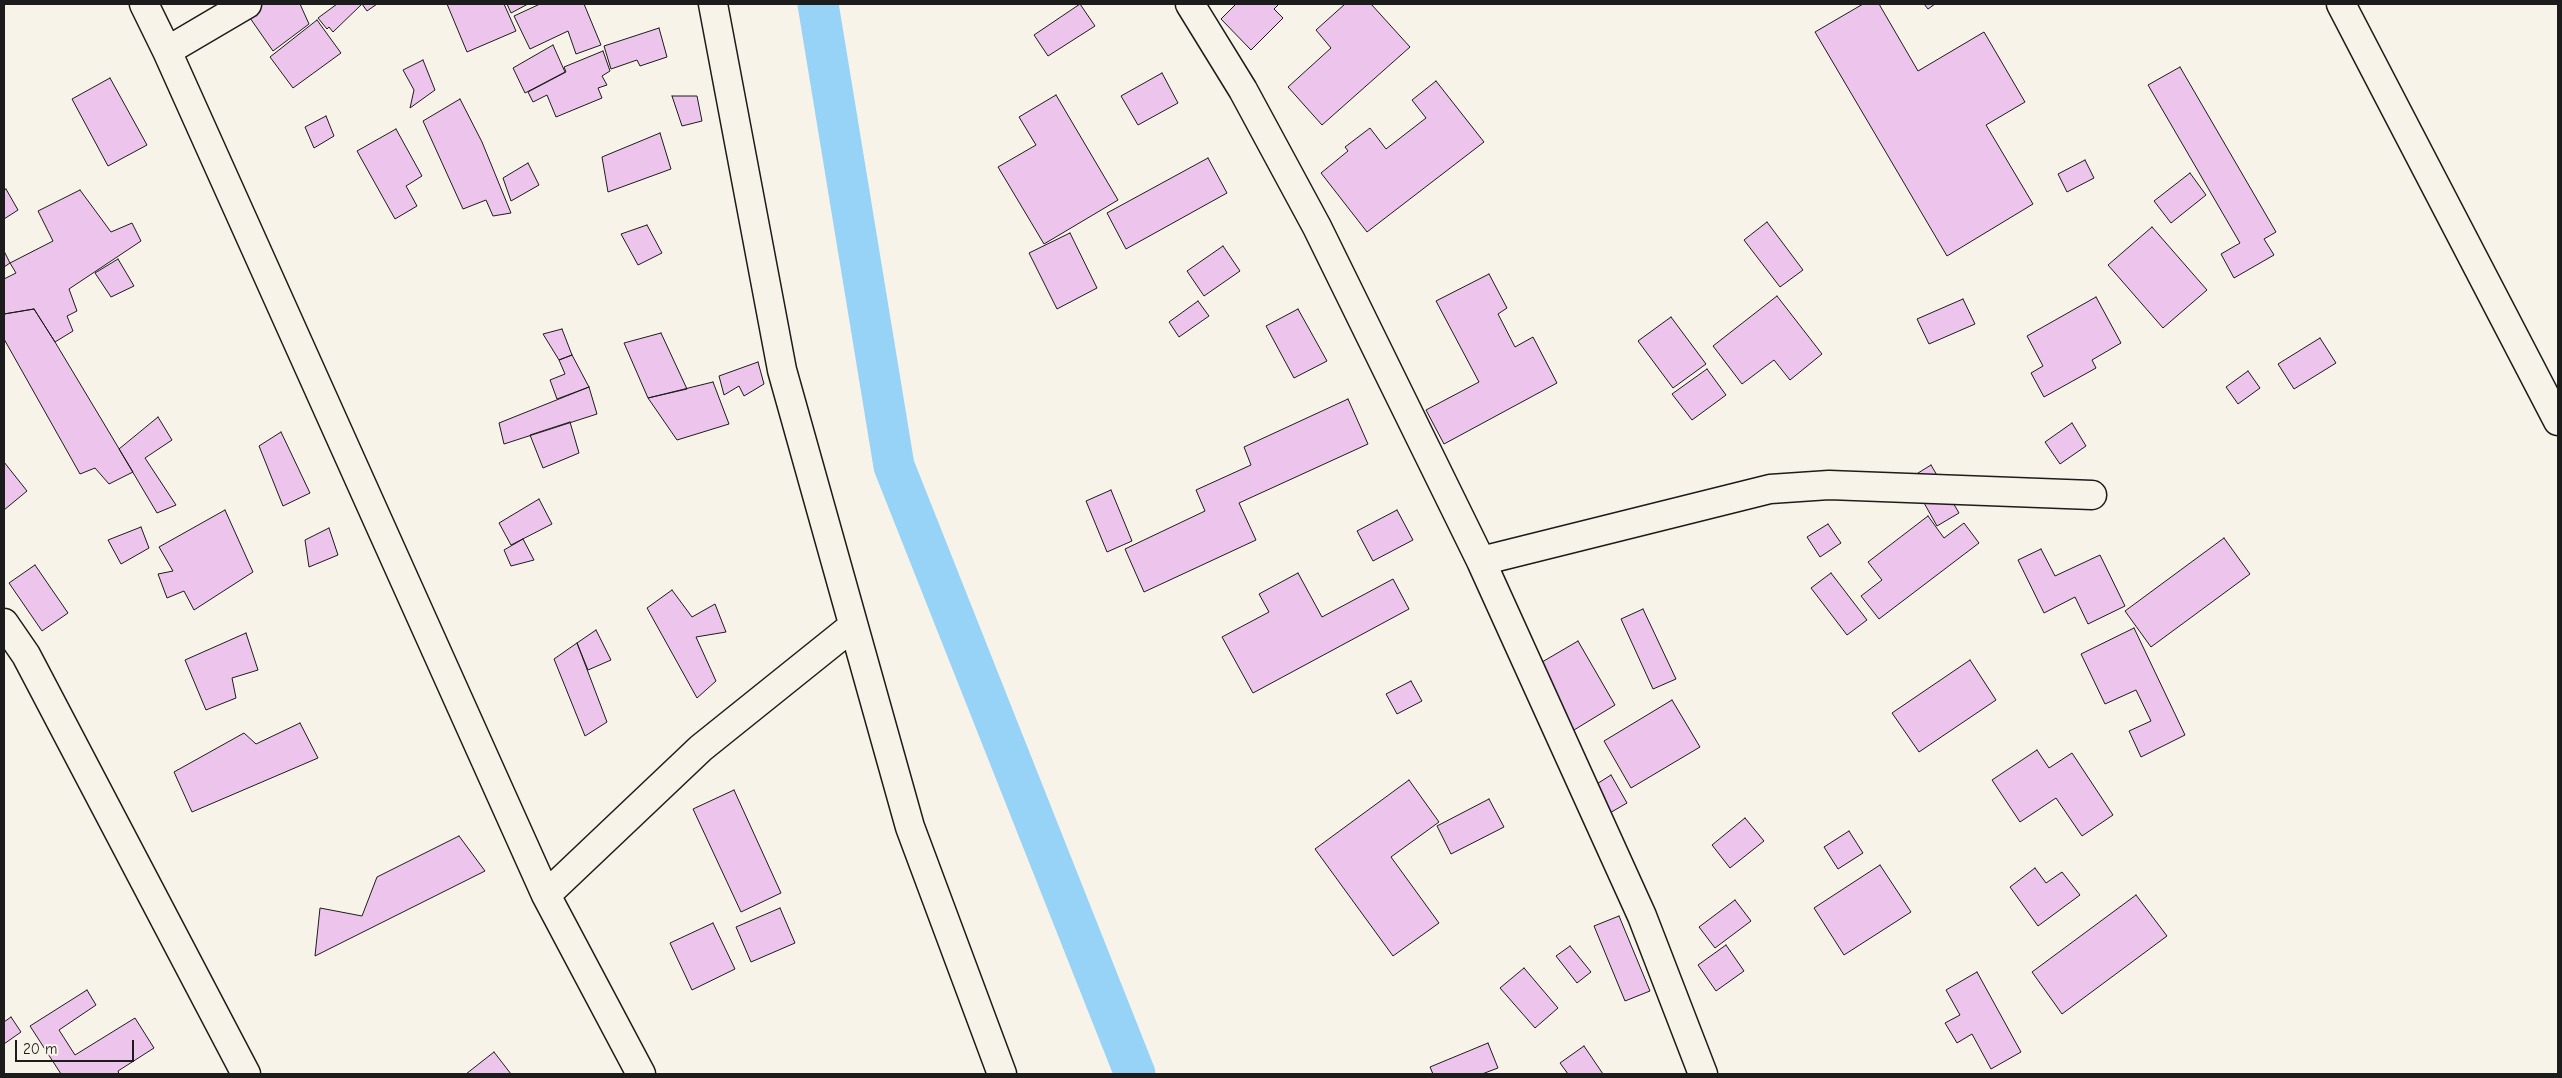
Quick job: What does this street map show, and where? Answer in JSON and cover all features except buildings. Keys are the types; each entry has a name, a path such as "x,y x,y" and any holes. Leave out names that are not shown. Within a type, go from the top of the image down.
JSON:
{"main road":[{"path":"144,4 167,51 546,895 641,1074"},
{"path":"167,51 246,4"},
{"path":"713,4 782,370 910,827 1002,1074"},
{"path":"1190,4 1243,90 1317,227 1481,561 1642,916 1703,1074"},
{"path":"2341,4 2558,421"},
{"path":"1481,561 1770,489 1829,485 2092,495"},
{"path":"4,623 26,655 246,1074"},
{"path":"546,895 701,748 853,626"}],"waterway":[{"path":"818,4 894,466 1135,1074"}]}
